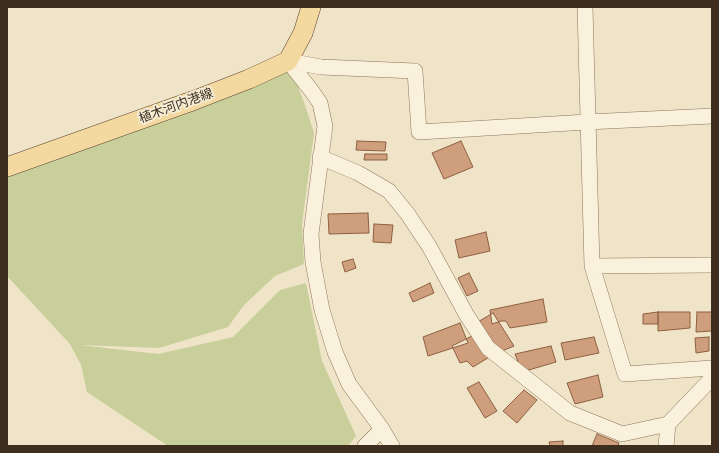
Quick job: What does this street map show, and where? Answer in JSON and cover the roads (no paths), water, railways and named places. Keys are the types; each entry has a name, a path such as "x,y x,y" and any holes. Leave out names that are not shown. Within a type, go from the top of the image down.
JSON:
{"main road":[{"path":"288,61 303,33 310,7"},
{"name":"植木河内港線","path":"7,167 195,100 249,79 288,61"}],"street":[{"path":"584,7 592,266 625,374 712,368"},
{"path":"288,61 321,67 415,71 419,132 712,116"},
{"path":"288,61 320,103 325,126 311,234 313,262 322,310 335,352 349,384 382,429 392,446"},
{"path":"320,157 358,173 389,191 407,213 429,246 466,314 488,348 570,413 622,434 668,424 712,378"},
{"path":"592,266 712,265"},
{"path":"666,446 668,424"},
{"path":"365,446 382,429"}]}
